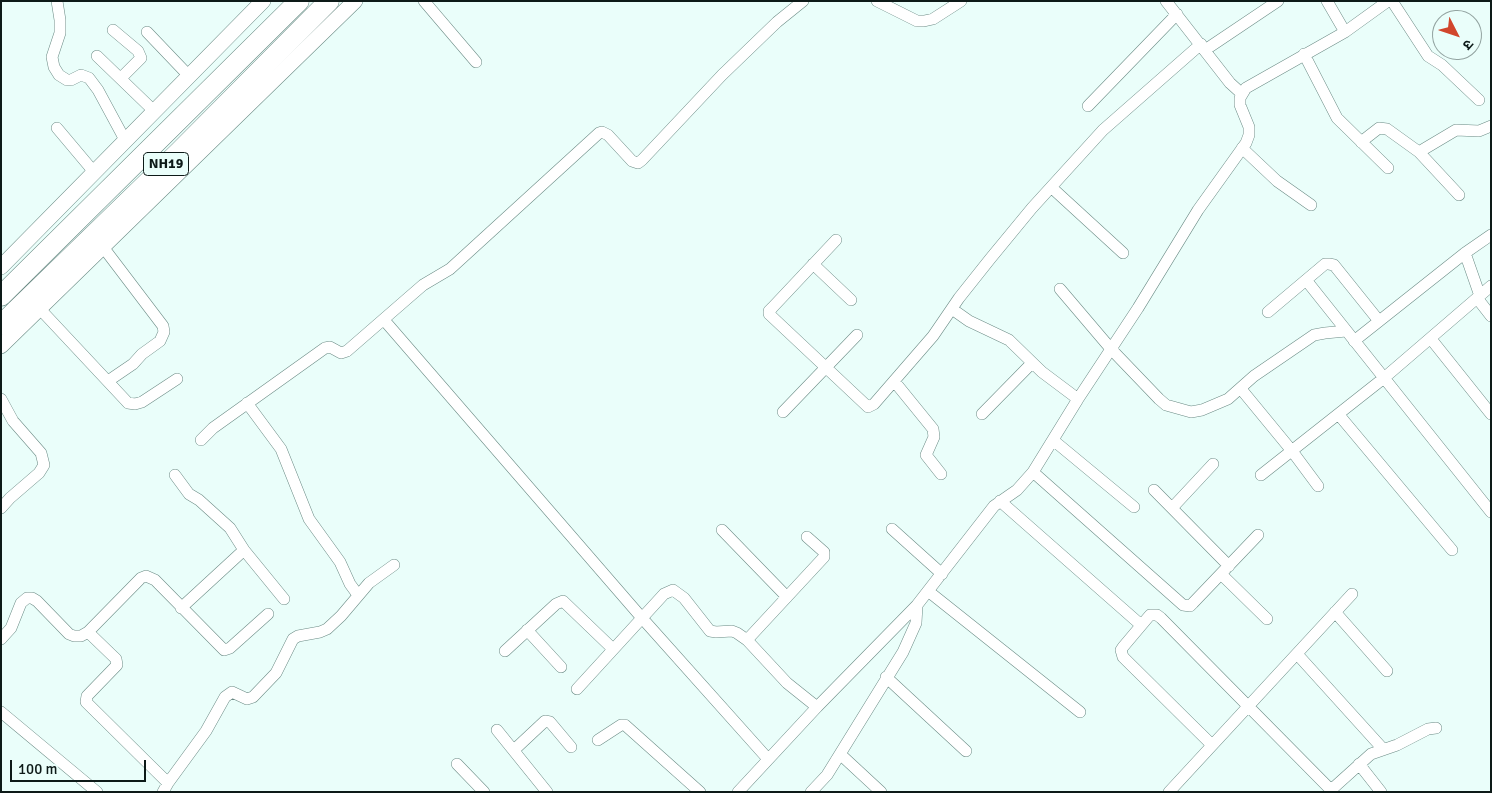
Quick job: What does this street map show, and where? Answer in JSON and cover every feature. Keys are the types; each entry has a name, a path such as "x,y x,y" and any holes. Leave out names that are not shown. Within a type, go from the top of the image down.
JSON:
{"highway":[{"name":"NH19","path":"1,296 299,1"},
{"name":"NH19","path":"1,325 186,145 329,1"}],"street":[{"path":"57,1 60,32 52,57 54,67 59,75 67,80 81,75 89,78 105,102 125,140"},
{"path":"2,264 263,1"},
{"path":"1,346 355,1"},
{"path":"424,1 476,62"},
{"path":"201,440 212,428 324,348 330,348 341,353 347,351 423,285 450,270 599,133 602,132 608,135 632,161 638,163 722,75 777,22 803,1"},
{"path":"877,1 917,21 924,21 933,19 961,1"},
{"path":"1166,1 1230,83 1241,93"},
{"path":"836,240 772,308 769,314 868,407 874,404 934,336 952,308 990,259 1051,187 1103,130 1203,47 1259,6 1278,1"},
{"path":"1327,1 1345,32"},
{"path":"738,792 817,707 917,605 994,506 1017,490 1033,472 1198,210 1242,148 1249,135 1249,127 1240,105 1241,93 1246,88 1345,32 1388,1"},
{"path":"1392,1 1428,56 1480,100"},
{"path":"1088,106 1177,14"},
{"path":"114,30 138,51 142,58 121,78"},
{"path":"147,32 189,76"},
{"path":"1304,54 1333,112 1343,125 1388,168"},
{"path":"98,56 154,111"},
{"path":"1419,152 1456,130 1479,131 1491,126"},
{"path":"1361,142 1378,128 1383,127 1419,152 1459,194"},
{"path":"57,128 94,172"},
{"path":"1242,148 1277,181 1311,205"},
{"path":"1051,187 1123,253"},
{"path":"1354,341 1465,253 1491,235"},
{"path":"103,247 163,326 164,332 160,341 142,354 133,364 108,381"},
{"path":"1465,253 1479,297 1491,316"},
{"path":"813,264 851,300"},
{"path":"1268,312 1325,264 1334,265 1379,321"},
{"path":"1306,280 1491,512"},
{"path":"1261,475 1339,415 1431,339 1491,286"},
{"path":"1060,289 1111,349 1159,399 1166,405 1191,412 1202,410 1228,399 1254,376 1314,335 1325,332 1346,331"},
{"path":"952,308 969,321 1004,337 1032,363 1078,399"},
{"path":"40,309 128,403 142,402 177,378"},
{"path":"384,320 642,618 768,759"},
{"path":"783,412 857,335"},
{"path":"1431,339 1491,414"},
{"path":"982,414 1032,363"},
{"path":"894,381 934,433 926,455 941,474"},
{"path":"1241,389 1318,486"},
{"path":"1,399 13,421 41,453 44,465 39,473 1,508"},
{"path":"247,403 281,449 309,519 340,562 350,584 358,595"},
{"path":"1339,415 1452,550"},
{"path":"1053,440 1134,507"},
{"path":"1172,508 1213,464"},
{"path":"1033,472 1183,605 1190,606 1193,604 1258,535"},
{"path":"175,475 186,491 226,524 284,600"},
{"path":"1154,490 1229,566"},
{"path":"1000,501 1141,625"},
{"path":"892,529 942,574"},
{"path":"722,530 787,597"},
{"path":"747,640 825,555 807,537"},
{"path":"181,608 244,550"},
{"path":"88,632 117,662 116,668 87,696 86,702 165,787 206,731 225,697 232,692 247,699 253,697 276,673 293,639 327,629 369,583 394,565"},
{"path":"1221,574 1267,619"},
{"path":"1,639 11,628 21,603 27,598 37,601 69,634 81,636 88,632 141,578 146,576 155,580 224,650 230,648 268,614"},
{"path":"577,689 664,594 673,590 684,598 710,631 732,630 747,640 787,683 817,707"},
{"path":"928,591 1080,712"},
{"path":"1168,792 1352,594"},
{"path":"505,651 556,604 563,601 613,649"},
{"path":"812,792 840,754 913,632 916,623 917,605"},
{"path":"1335,612 1387,671"},
{"path":"1212,746 1123,656 1123,647 1150,615 1157,615 1162,618 1331,791 1371,754 1397,745 1428,729 1436,728"},
{"path":"528,630 561,667"},
{"path":"1296,654 1383,749"},
{"path":"886,677 966,751"},
{"path":"1,712 96,792"},
{"path":"514,750 545,721 550,722 571,747"},
{"path":"598,740 621,725 625,725 700,792"},
{"path":"497,730 547,792"},
{"path":"840,754 881,792"},
{"path":"457,764 484,792"},
{"path":"1359,764 1382,792"}]}
